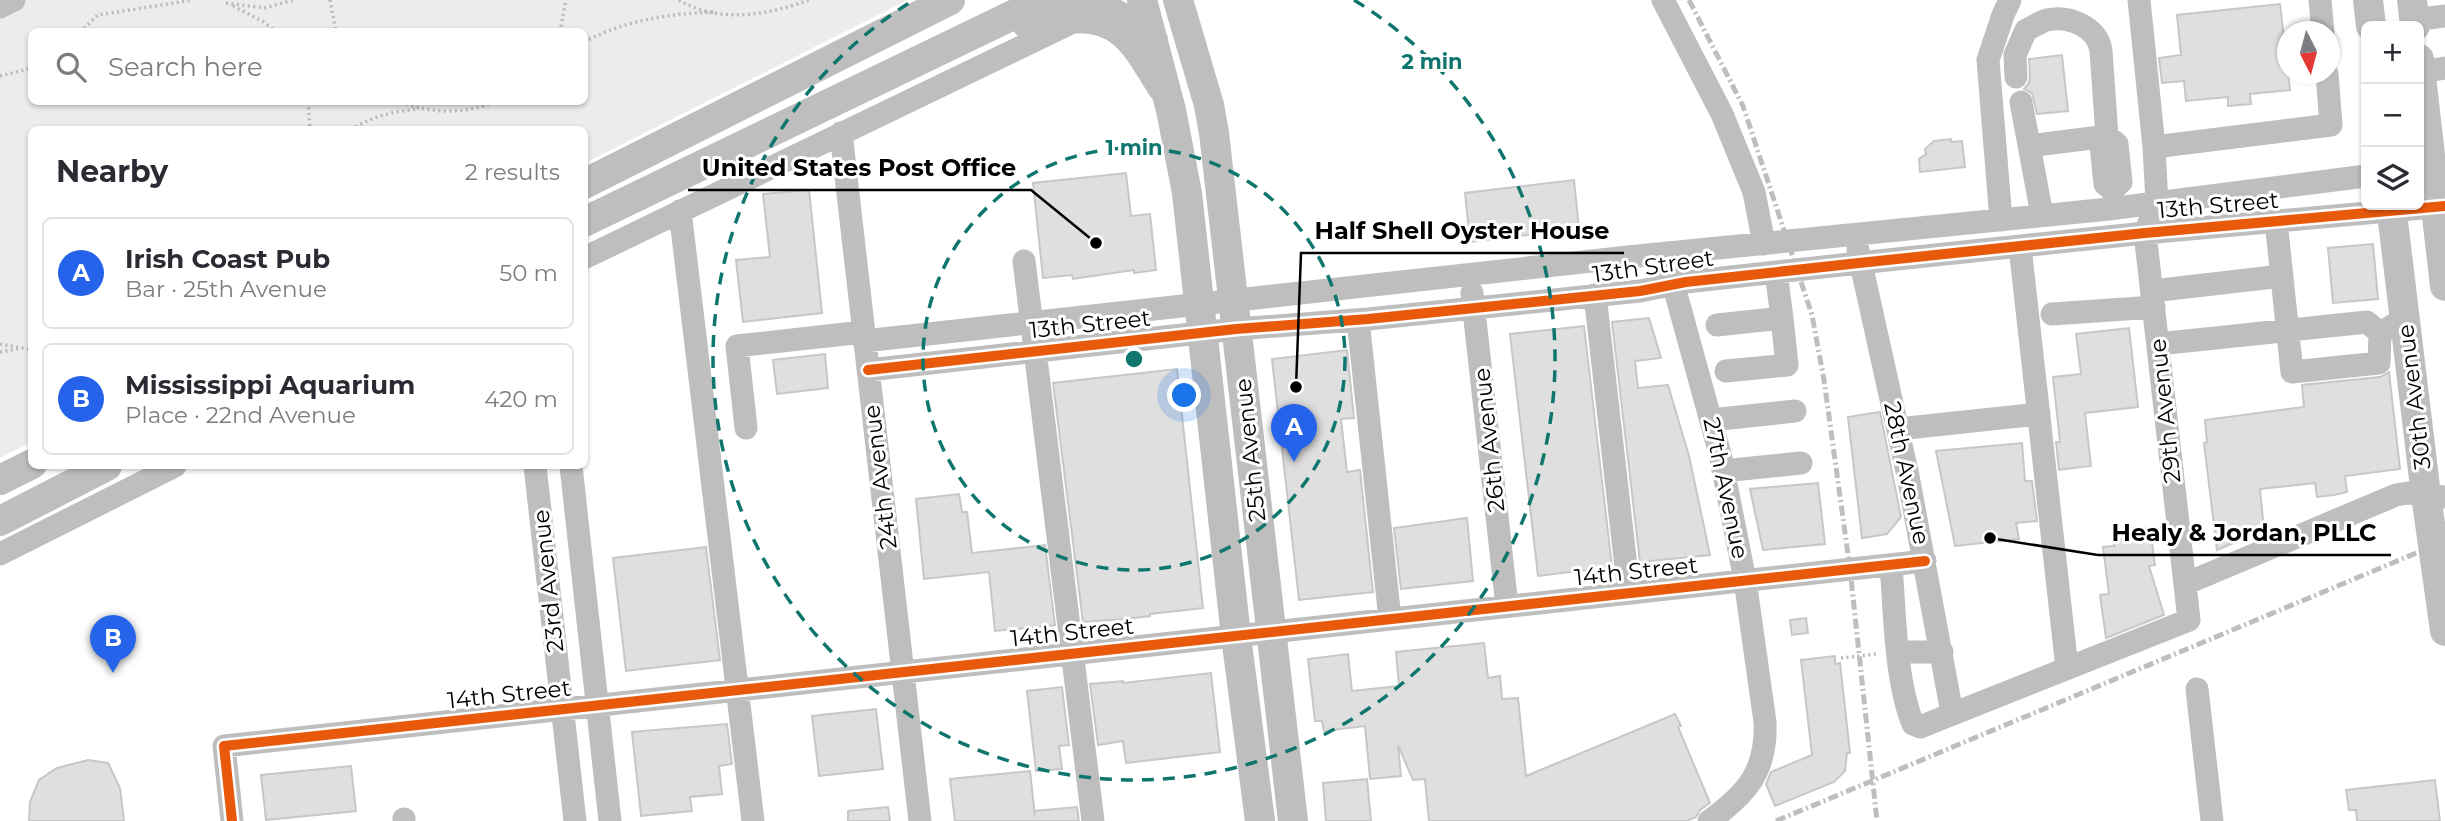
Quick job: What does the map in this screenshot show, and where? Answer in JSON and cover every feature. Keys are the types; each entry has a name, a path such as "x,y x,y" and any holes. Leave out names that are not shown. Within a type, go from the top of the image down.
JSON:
{"main road":[{"path":"588,182 950,0"},
{"path":"588,220 1044,0"},
{"name":"25th Avenue","path":"1142,0 1171,110 1187,193 1236,636 1260,821"},
{"path":"1178,0 1202,81"},
{"path":"1201,0 1202,81"},
{"path":"2368,0 2370,21"},
{"path":"697,167 741,158 1076,2 1091,3 1106,9 1127,20 1153,40"},
{"path":"2428,66 2432,168 2440,206 2444,278"},
{"name":"25th Avenue","path":"1202,81 1214,133 1293,821"},
{"name":"30th Avenue","path":"2391,210 2405,318 2435,496 2445,631"},
{"path":"0,480 28,466"},
{"path":"0,521 101,469"}],"street":[{"path":"0,7 14,0"},
{"path":"1663,0 1722,114 1754,192 1764,244"},
{"path":"2001,220 1988,60 2010,0"},
{"path":"2139,0 2157,203"},
{"path":"2320,0 2322,21"},
{"path":"2414,16 2445,16"},
{"path":"588,256 1073,22 1091,20 1123,37 1138,55 1171,110"},
{"path":"2016,77 2015,55 2026,30 2049,20 2079,22 2094,34 2100,44 2107,136"},
{"path":"2154,147 2331,125 2328,84"},
{"path":"2021,102 2042,215"},
{"name":"24th Avenue","path":"841,133 920,821"},
{"path":"2029,146 2107,136 2117,144 2121,182 2110,199"},
{"name":"13th Street","path":"868,370 1035,351 1201,319 1471,274 2001,220 2042,215 2110,199 2157,203 2361,177"},
{"name":"29th Avenue","path":"2067,668 2189,620 2146,233 2157,203"},
{"name":"13th Street","path":"1235,315 1358,320 1595,295 1776,272 2366,210"},
{"path":"680,211 753,821"},
{"path":"2276,221 2292,372 2379,363 2380,333"},
{"name":"28th Avenue","path":"1856,235 1859,263 1898,429 1925,561 1952,713"},
{"path":"1891,565 1887,653 1913,724 1920,727 2067,668 2020,247"},
{"name":"27th Avenue","path":"1665,254 1723,471 1745,580 1766,743 1754,777 1735,802 1709,821"},
{"path":"1024,261 1093,821"},
{"path":"1726,371 1787,365 1776,272"},
{"name":"26th Avenue","path":"1471,274 1507,606"},
{"path":"2052,314 2282,276"},
{"path":"1595,295 1629,593"},
{"path":"1717,325 1782,318"},
{"path":"2380,333 2405,318"},
{"name":"13th Street","path":"747,428 737,346 1032,323 1201,319"},
{"path":"1358,320 1390,619"},
{"path":"2158,344 2367,322 2380,333"},
{"path":"1711,420 1795,411"},
{"path":"1898,429 2039,414"},
{"path":"1723,471 1801,463"},
{"path":"0,554 169,469"},
{"name":"23rd Avenue","path":"535,469 574,810"},
{"name":"23rd Avenue","path":"570,469 610,821"},
{"path":"2185,584 2396,495 2408,493 2435,496"},
{"name":"14th Street","path":"232,821 224,746 1925,561"},
{"path":"1887,653 1942,652"},
{"path":"2197,689 2212,821"},
{"path":"574,810 606,784"},
{"path":"574,810 610,821"}],"path":[{"path":"84,28 98,15 192,0"},
{"path":"219,0 271,28"},
{"path":"226,3 264,8 294,0"},
{"path":"330,0 335,28"},
{"path":"561,28 566,0"},
{"path":"679,0 696,8 732,15 760,14 809,0"},
{"path":"588,40 642,19 714,12"},
{"path":"0,76 28,69"},
{"path":"308,105 310,126"},
{"path":"411,105 424,109"},
{"path":"358,126 392,112 424,109 466,110 484,105"},
{"path":"0,344 28,349"},
{"path":"0,352 20,348"},
{"path":"1841,658 1887,653"}],"shaded area":[{"path":"0,0 908,0 588,161 588,126 28,126 28,444 0,458"}],"building":[{"path":"2280,4 2282,21 2277,21 2277,84 2289,84 2290,90 2250,94 2251,104 2228,106 2228,97 2186,101 2184,81 2162,83 2159,58 2181,55 2177,15"},
{"path":"2062,55 2068,111 2037,114 2032,93 2024,89 2029,83 2029,59"},
{"path":"1951,139 1951,142 1962,141 1965,167 1920,172 1919,159 1926,154 1925,149 1934,141"},
{"path":"1126,173 1131,216 1150,214 1156,270 1134,273 1134,270 1073,279 1072,275 1043,278 1033,183"},
{"path":"1574,180 1579,229 1470,242 1465,193"},
{"path":"809,190 822,313 743,322 736,260 770,257 763,194"},
{"path":"2373,244 2378,299 2333,303 2328,248"},
{"path":"1649,318 1661,358 1635,361 1638,388 1668,385 1689,456 1710,555 1640,562 1612,322"},
{"path":"1584,326 1612,567 1538,576 1510,334"},
{"path":"2129,328 2138,407 2085,413 2091,466 2059,470 2056,442 2060,442 2053,377 2081,374 2076,334"},
{"path":"1347,350 1354,418 1341,419 1347,472 1360,470 1373,592 1299,600 1272,359"},
{"path":"825,354 828,388 777,394 773,360"},
{"path":"1177,369 1203,608 1083,622 1053,383"},
{"path":"2389,372 2400,469 2345,476 2347,492 2334,495 2317,497 2315,483 2260,489 2264,530 2217,550 2204,443 2207,442 2205,420 2304,407 2302,385 2380,377"},
{"path":"1880,412 1901,517 1887,534 1862,538 1848,417"},
{"path":"2022,443 2025,481 2032,481 2037,521 2016,523 2019,539 1955,546 1936,451"},
{"path":"1818,483 1825,544 1763,550 1750,489"},
{"path":"959,494 962,512 967,512 972,553 1045,545 1055,625 995,631 989,572 924,579 916,499"},
{"path":"1467,518 1473,581 1401,589 1394,528"},
{"path":"2150,527 2155,565 2149,566 2164,615 2106,638 2100,595 2109,594 2103,547 2114,546 2112,531"},
{"path":"706,547 720,660 626,671 613,558"},
{"path":"1806,618 1808,633 1792,635 1790,620"},
{"path":"1484,643 1488,678 1500,676 1502,699 1518,698 1526,776 1675,714 1710,803 1700,810 1696,817 1686,821 1429,821 1425,779 1413,780 1398,745 1401,776 1370,779 1365,726 1324,731 1322,721 1315,721 1308,659 1348,654 1352,691 1399,686 1396,652"},
{"path":"1835,656 1835,664 1840,663 1850,753 1847,753 1845,771 1834,782 1775,806 1766,784 1771,772 1812,755 1801,660"},
{"path":"1211,673 1220,752 1126,763 1123,741 1098,745 1090,684"},
{"path":"1062,687 1069,745 1059,746 1062,769 1036,771 1027,691"},
{"path":"876,709 883,769 819,776 812,716"},
{"path":"727,724 732,764 719,766 722,794 690,797 692,811 641,816 632,732"},
{"path":"88,760 108,763 120,788 124,821 29,821 30,802 39,780 57,768"},
{"path":"351,766 356,811 266,820 261,775"},
{"path":"1030,771 1034,811 1077,807 1079,821 955,821 950,779"},
{"path":"1367,779 1371,821 1326,821 1323,783"},
{"path":"2435,780 2440,821 2357,821 2356,810 2349,810 2346,790"},
{"path":"888,807 890,821 848,821 848,811"}],"railway":[{"path":"1689,0 1743,106 1812,315 1824,380 1850,569 1877,821"},
{"path":"1776,821 2445,541"}],"cycle path":[{"path":"868,370 1236,329 1368,319 1640,291 1686,282 2145,233 2445,206"},
{"path":"232,821 224,746 1925,561"}],"place":[{"name":"United States Post Office","path":"1096,243"},
{"name":"Half Shell Oyster House","path":"1296,387"},
{"name":"Irish Coast Pub","path":"1294,462"},
{"name":"Healy & Jordan, PLLC","path":"1990,538"},
{"name":"Mississippi Aquarium","path":"113,673"}]}
